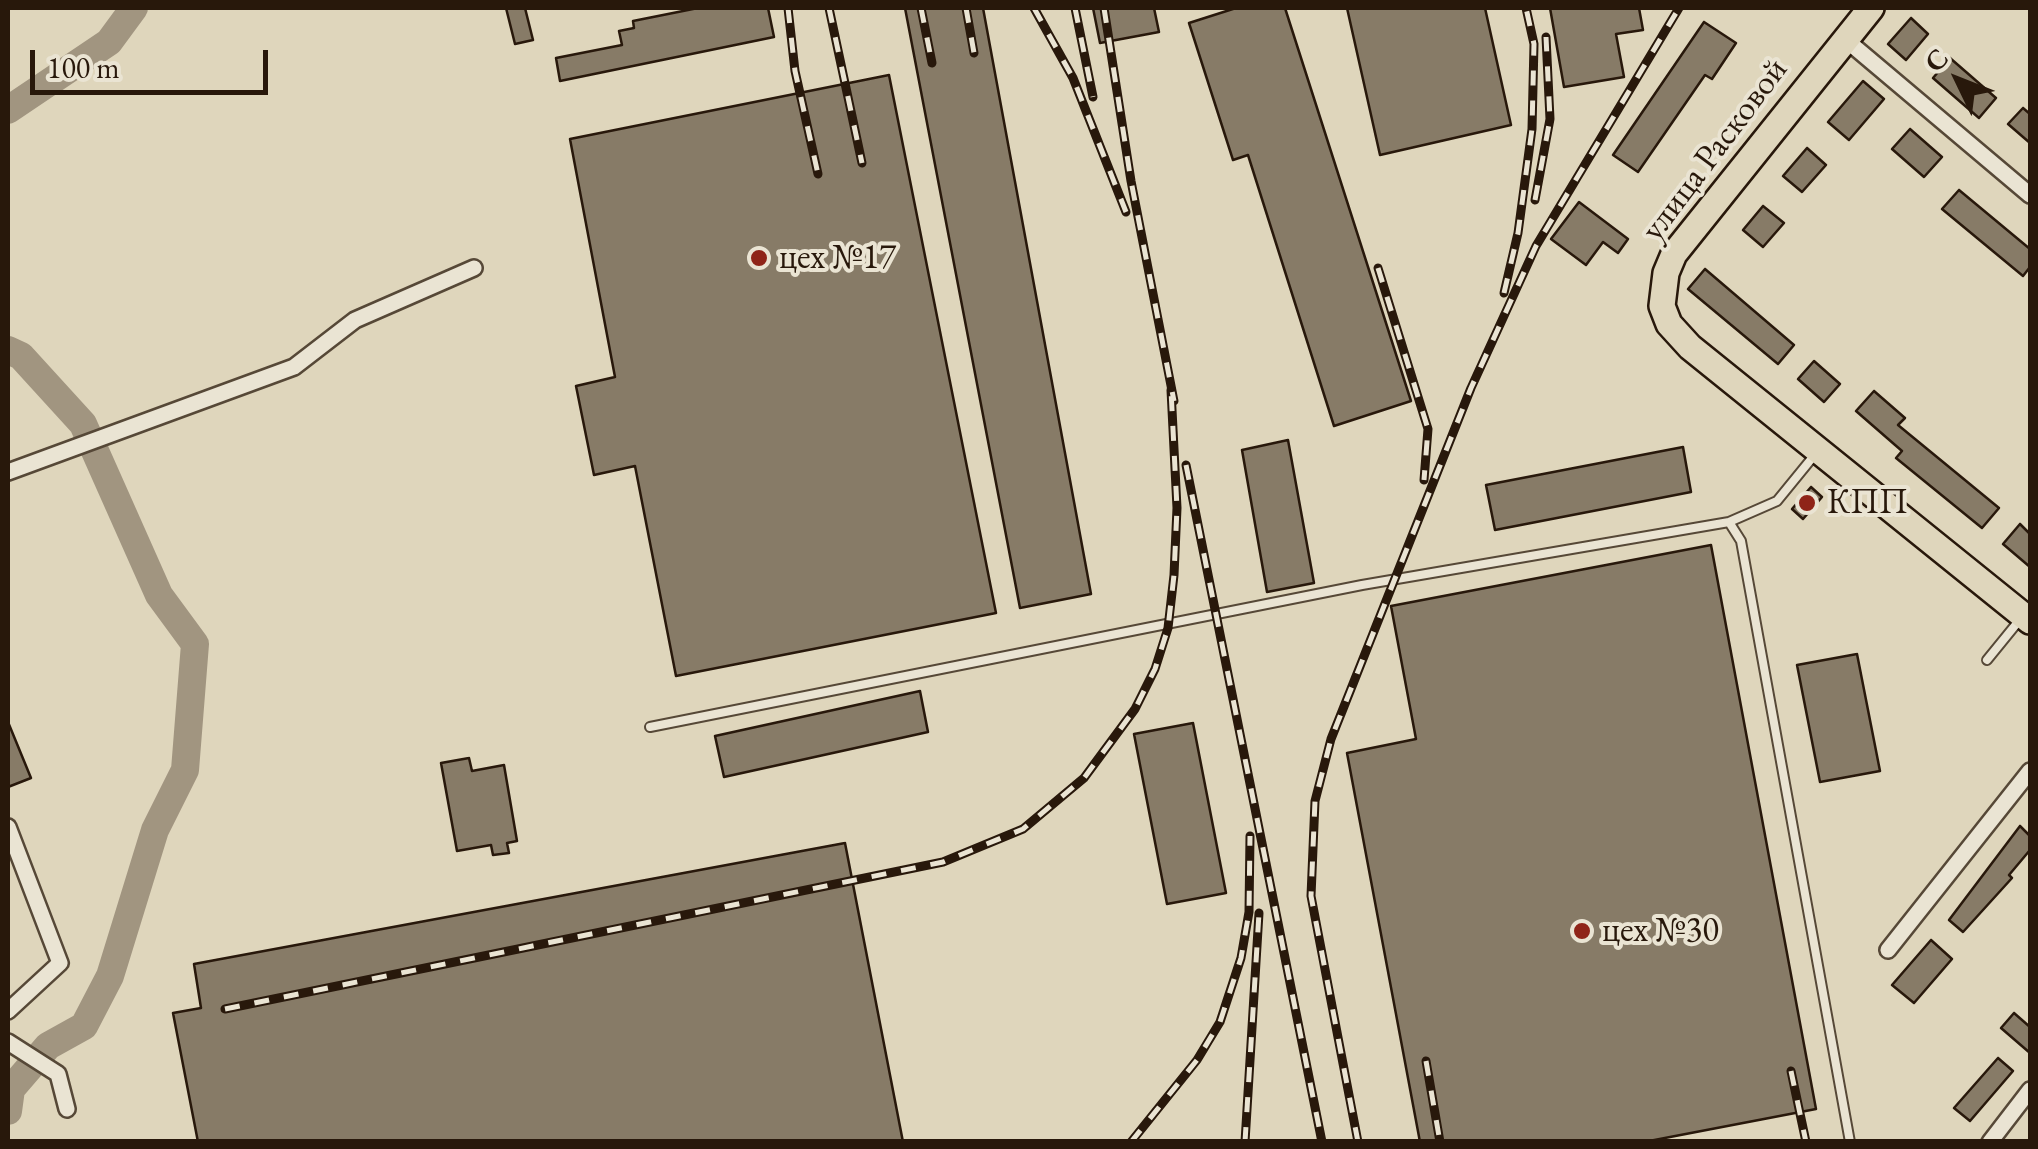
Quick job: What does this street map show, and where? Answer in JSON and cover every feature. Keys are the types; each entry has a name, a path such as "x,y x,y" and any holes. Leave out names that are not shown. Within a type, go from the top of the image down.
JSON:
{"main road":[{"name":"улица Расковой","path":"1819,450 1679,336 1669,324 1662,293 1674,254 1871,8"},
{"path":"1819,450 2027,618"}],"street":[{"path":"1845,39 2030,196"},
{"path":"8,472 294,368 355,320 474,268"},
{"path":"1888,950 2030,771"},
{"path":"8,827 60,963 8,1010"},
{"path":"8,1042 58,1074 67,1108"},
{"path":"1990,1142 2030,1090"}],"lane":[{"path":"650,727 1362,585 1729,522 1777,500 1819,450"},
{"path":"1729,522 1741,541 1850,1142"},
{"path":"1987,660 2027,618"}],"building":[{"path":"506,8 525,8 533,40 515,44"},
{"path":"698,8 768,8 774,37 560,81 556,58 622,45 619,31 634,28 633,21"},
{"path":"905,8 983,8 1091,594 1020,608"},
{"path":"1093,8 1154,8 1159,32 1100,43"},
{"path":"1236,8 1285,8 1411,401 1334,426 1248,155 1233,160 1189,23"},
{"path":"1347,8 1485,8 1511,125 1380,155"},
{"path":"1550,8 1639,8 1643,30 1616,34 1624,77 1564,87"},
{"path":"1911,18 1928,34 1906,60 1888,44"},
{"path":"1704,22 1736,43 1712,79 1705,75 1638,172 1613,155"},
{"path":"1950,58 1996,98 1979,118 1933,78"},
{"name":"цех №17","path":"889,75 996,613 676,676 635,466 594,475 576,386 615,377 570,139"},
{"path":"1863,81 1884,99 1849,140 1828,122"},
{"path":"2023,108 2030,114 2030,143 2008,124"},
{"path":"1910,129 1942,157 1924,177 1892,149"},
{"path":"1807,148 1826,165 1802,192 1783,176"},
{"path":"1959,190 2030,249 2030,267 2023,276 1942,209"},
{"path":"1579,202 1628,239 1618,253 1603,242 1586,265 1551,239"},
{"path":"1763,206 1784,223 1763,247 1743,230"},
{"path":"1705,269 1794,345 1778,364 1688,289"},
{"path":"1814,361 1840,384 1824,402 1798,379"},
{"path":"1874,391 1905,418 1898,425 1999,508 1982,528 1896,458 1902,451 1856,411"},
{"path":"1288,440 1314,583 1267,592 1242,450"},
{"path":"1683,447 1691,492 1495,530 1486,485"},
{"name":"КПП","path":"1811,487 1822,497 1803,519 1792,509"},
{"path":"2020,524 2030,534 2030,567 2003,544"},
{"name":"цех №30","path":"1711,545 1816,1109 1644,1142 1420,1142 1347,753 1416,739 1391,606"},
{"path":"1857,654 1880,771 1820,782 1797,665"},
{"path":"920,691 928,732 724,777 715,736"},
{"path":"8,722 31,778 8,787"},
{"path":"1193,723 1226,893 1167,904 1134,734"},
{"path":"469,758 472,771 504,765 517,841 507,843 509,853 493,855 491,845 457,851 441,763"},
{"path":"2020,826 2030,836 2030,850 2009,875 2012,878 1963,932 1949,920"},
{"path":"845,843 903,1142 198,1142 173,1013 201,1008 194,964"},
{"path":"1931,940 1952,959 1914,1003 1892,985"},
{"path":"2014,1013 2030,1027 2030,1053 2001,1028"},
{"path":"1998,1058 2013,1071 1970,1121 1954,1108"}],"waterway":[{"path":"8,110 109,42 134,8"},
{"path":"8,350 21,356 83,424 159,595 195,644 185,770 155,830 110,976 84,1026 48,1046 11,1089 8,1111"}],"railway":[{"path":"788,8 795,71 818,174"},
{"path":"829,8 862,163"},
{"path":"921,8 932,63"},
{"path":"966,8 974,53"},
{"path":"1034,8 1073,78 1126,212"},
{"path":"1075,8 1093,97"},
{"path":"1104,8 1131,181 1174,401"},
{"path":"1504,293 1518,233 1532,129 1534,44 1526,8"},
{"path":"1358,1142 1311,896 1315,801 1331,739 1471,388 1536,246 1679,8"},
{"path":"1535,200 1550,119 1546,37"},
{"path":"1378,268 1428,429 1424,480"},
{"path":"225,1009 943,862 1023,829 1084,778 1135,709 1155,669 1168,628 1174,575 1177,508 1171,390"},
{"path":"1186,465 1322,1142"},
{"path":"1131,1142 1197,1060 1220,1022 1241,958 1249,912 1250,836"},
{"path":"1245,1142 1259,913"},
{"path":"1426,1061 1440,1142"},
{"path":"1791,1071 1806,1142"}],"place":[{"name":"цех №17","path":"759,258"},
{"name":"КПП","path":"1807,503"},
{"name":"цех №30","path":"1582,931"}]}
